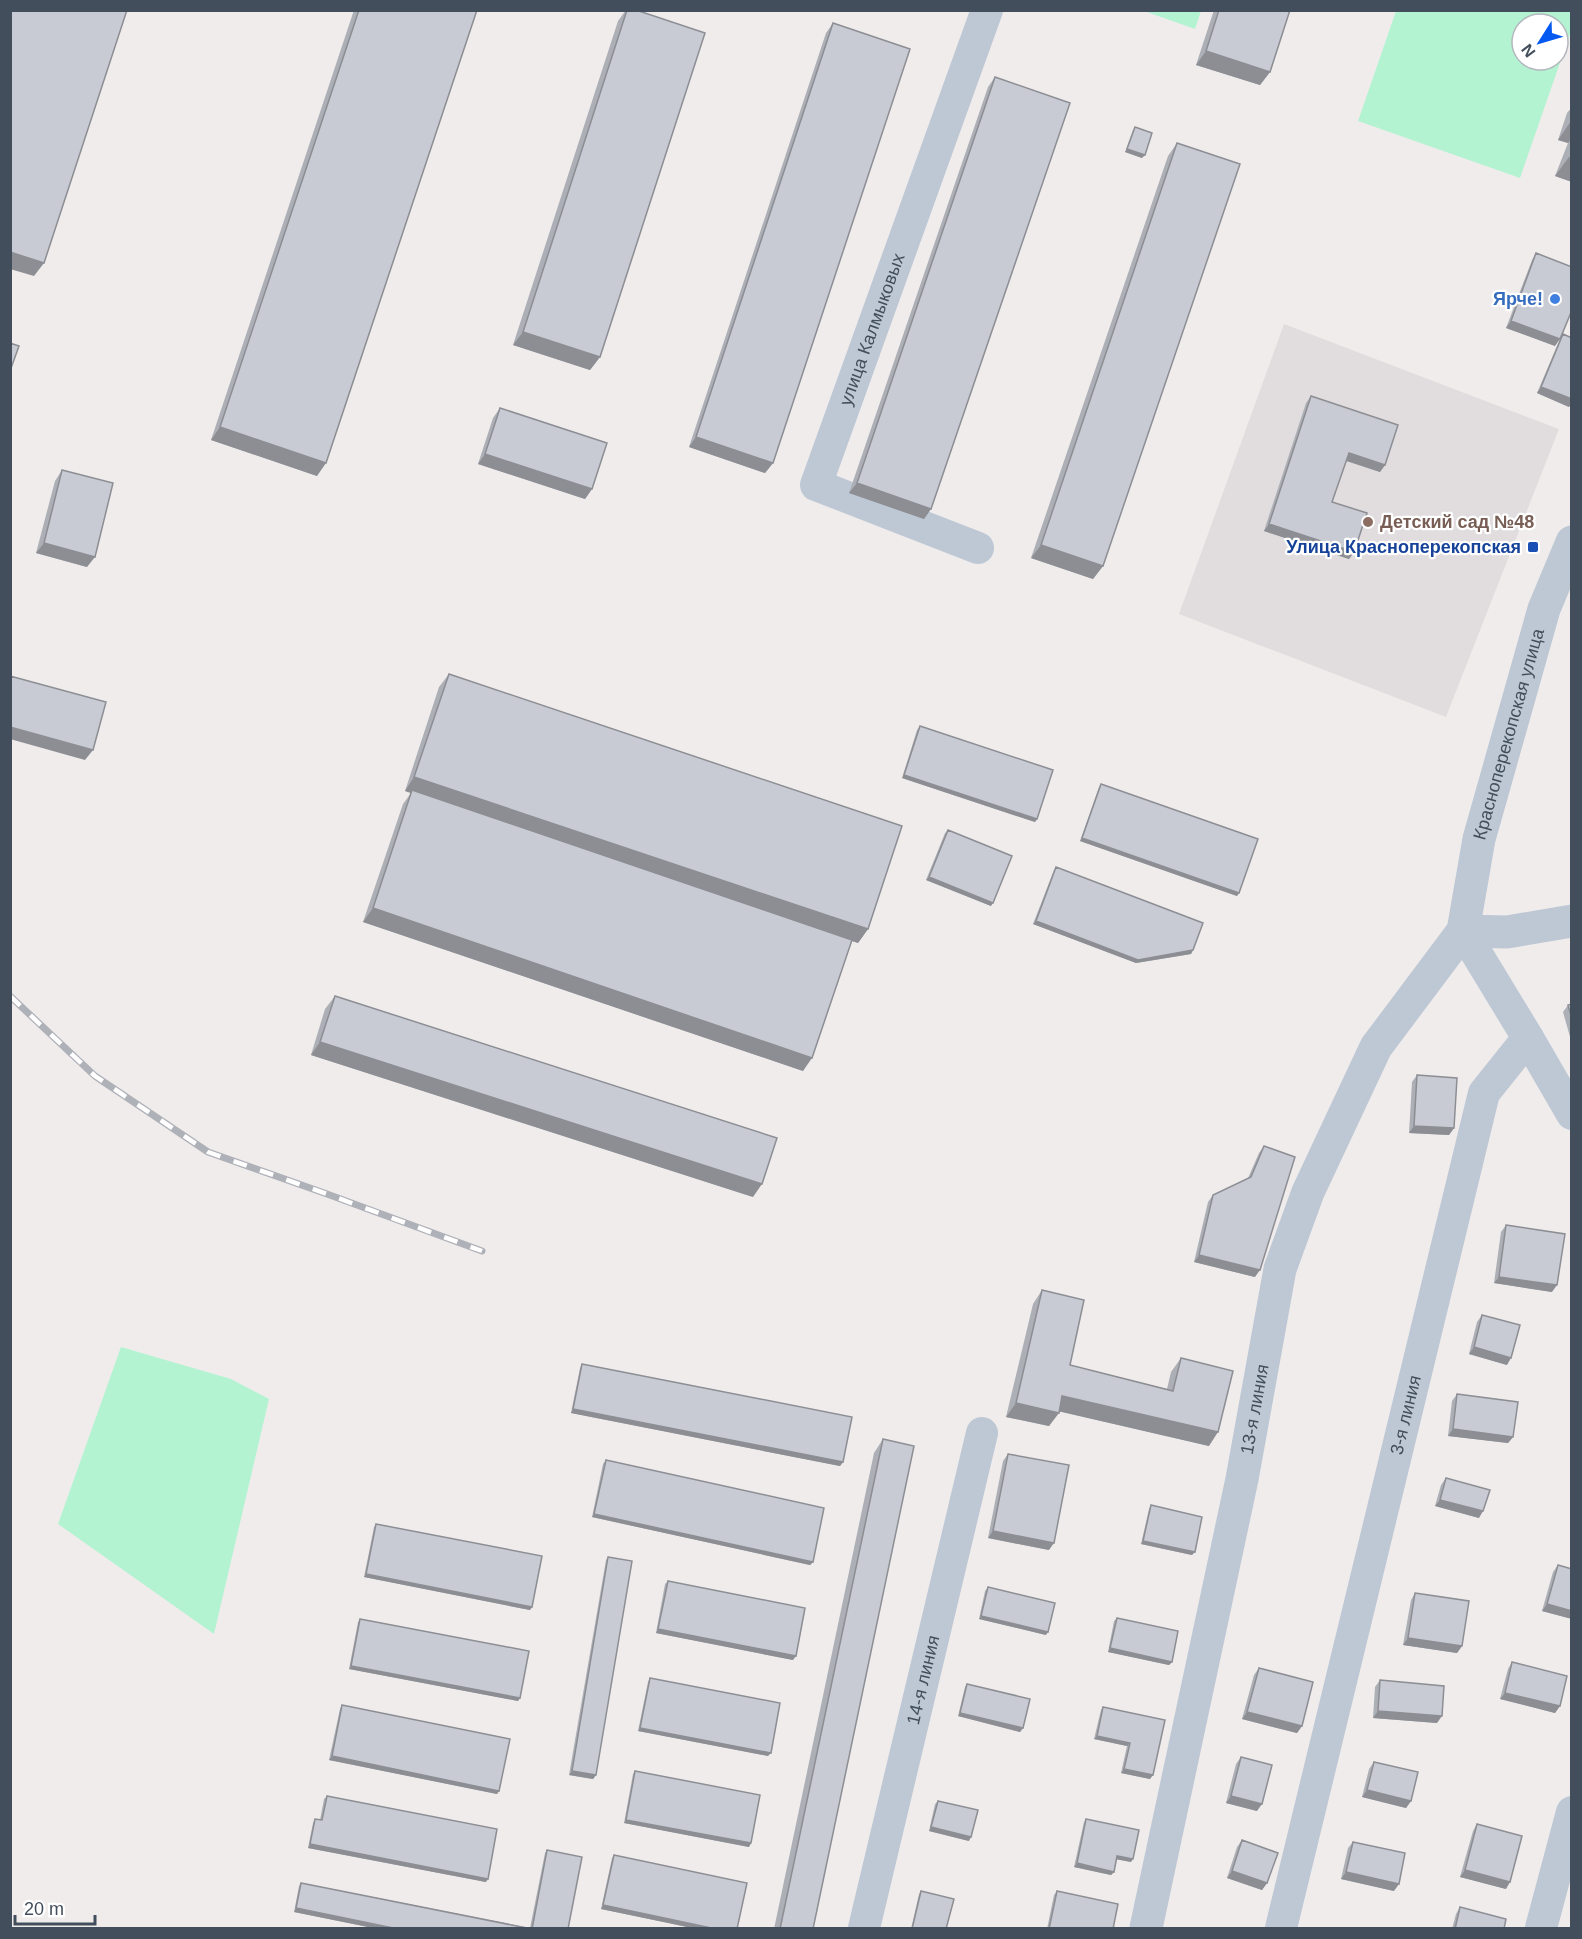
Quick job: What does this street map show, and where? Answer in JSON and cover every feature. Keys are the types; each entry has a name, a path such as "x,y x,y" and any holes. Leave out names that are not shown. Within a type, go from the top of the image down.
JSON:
{"street":[{"name":"улица Калмыковых","path":"978,548 816,485 987,10"},
{"name":"Красноперекопская улица","path":"1463,931 1482,828 1544,609 1572,542"},
{"path":"1463,931 1507,932 1572,921"},
{"path":"1463,931 1572,1114"},
{"name":"13-я линия","path":"1146,1929 1242,1479 1280,1269 1308,1192 1376,1047 1463,931"},
{"name":"3-я линия","path":"1281,1929 1484,1093 1528,1038"},
{"name":"14-я линия","path":"864,1929 982,1433"},
{"path":"1541,1929 1572,1812"}],"shaded area":[{"name":"Детский сад №48","path":"1284,324 1559,429 1446,717 1179,614"}],"green space":[{"path":"1201,10 1195,29 1144,11"},
{"path":"1396,11 1571,11 1570,34 1570,12 1510,12 1510,72 1557,72 1520,178 1358,121"},
{"path":"121,1347 231,1379 269,1399 214,1634 58,1524"}],"building":[{"path":"10,10 127,10 44,263 10,252"},
{"path":"359,10 477,10 326,463 220,427"},
{"path":"627,10 636,10 705,33 600,357 523,332"},
{"path":"1219,10 1290,10 1270,72 1206,51"},
{"path":"833,23 910,49 773,463 696,437"},
{"path":"995,77 1070,103 931,509 857,483"},
{"path":"1135,127 1152,133 1145,155 1127,149"},
{"path":"1177,143 1240,164 1103,566 1041,545"},
{"path":"1536,253 1572,267 1572,310 1560,339 1511,321"},
{"path":"1563,334 1572,338 1572,399 1541,387"},
{"path":"10,343 19,346 10,371"},
{"path":"1311,396 1398,425 1385,465 1349,453 1332,502 1367,513 1354,552 1269,524"},
{"path":"500,408 607,443 592,489 485,454"},
{"path":"62,470 113,483 95,557 44,543"},
{"path":"449,674 902,826 868,929 414,777"},
{"path":"10,676 106,702 93,750 10,727"},
{"path":"920,726 1053,770 1037,819 904,775"},
{"path":"1101,784 1258,839 1239,893 1082,838"},
{"path":"412,790 852,940 812,1058 373,908"},
{"path":"948,830 1012,856 993,903 929,877"},
{"path":"1056,867 1203,923 1193,950 1138,960 1036,921"},
{"path":"335,996 777,1138 762,1184 320,1042"},
{"path":"1572,1004 1572,1019 1568,1005"},
{"path":"1417,1075 1457,1078 1454,1128 1414,1126"},
{"path":"1264,1146 1295,1157 1260,1270 1199,1255 1213,1195 1251,1177"},
{"path":"1506,1225 1565,1234 1557,1285 1499,1277"},
{"path":"1042,1290 1084,1300 1070,1365 1173,1391 1181,1358 1233,1371 1218,1432 1062,1396 1059,1413 1016,1403"},
{"path":"1482,1315 1520,1325 1511,1358 1474,1347"},
{"path":"582,1364 852,1417 843,1462 573,1409"},
{"path":"1457,1394 1518,1402 1513,1437 1453,1429"},
{"path":"883,1439 914,1446 813,1929 780,1929"},
{"path":"1008,1454 1069,1465 1054,1543 993,1531"},
{"path":"606,1460 824,1508 813,1562 594,1514"},
{"path":"1446,1478 1490,1490 1483,1511 1440,1500"},
{"path":"1151,1505 1202,1517 1195,1552 1143,1541"},
{"path":"376,1524 542,1556 532,1607 366,1574"},
{"path":"608,1557 632,1561 596,1775 572,1771"},
{"path":"1558,1565 1572,1569 1572,1611 1547,1604"},
{"path":"668,1581 805,1608 796,1656 658,1629"},
{"path":"988,1587 1055,1603 1048,1632 981,1616"},
{"path":"1415,1593 1469,1601 1462,1646 1408,1638"},
{"path":"1117,1618 1178,1631 1172,1662 1110,1648"},
{"path":"360,1619 529,1651 520,1698 351,1666"},
{"path":"1512,1662 1567,1676 1560,1706 1505,1693"},
{"path":"1259,1668 1313,1682 1302,1726 1247,1712"},
{"path":"650,1678 780,1703 771,1753 640,1728"},
{"path":"1380,1680 1444,1686 1442,1716 1378,1711"},
{"path":"967,1684 1030,1699 1023,1728 960,1713"},
{"path":"342,1705 510,1739 499,1791 332,1756"},
{"path":"1103,1707 1165,1720 1153,1775 1124,1769 1130,1743 1097,1736"},
{"path":"1241,1757 1272,1765 1262,1804 1231,1796"},
{"path":"1374,1762 1418,1772 1411,1801 1367,1790"},
{"path":"635,1771 760,1795 751,1843 626,1820"},
{"path":"327,1796 497,1829 488,1879 310,1844 315,1819 322,1820"},
{"path":"938,1801 978,1810 971,1837 931,1827"},
{"path":"1086,1819 1139,1830 1133,1859 1117,1856 1114,1872 1077,1863"},
{"path":"1477,1824 1522,1836 1510,1882 1465,1870"},
{"path":"1242,1840 1278,1853 1267,1883 1232,1871"},
{"path":"1353,1842 1405,1853 1399,1884 1346,1872"},
{"path":"547,1850 582,1857 568,1929 532,1929"},
{"path":"614,1855 747,1883 737,1929 716,1929 603,1905"},
{"path":"301,1883 532,1929 398,1929 296,1908"},
{"path":"921,1891 954,1899 946,1929 912,1929"},
{"path":"1057,1891 1118,1904 1113,1929 1049,1929"},
{"path":"1460,1907 1506,1919 1504,1929 1455,1929"}],"railway":[{"path":"10,996 95,1076 208,1152 482,1251"}],"place":[{"name":"Ярче!","path":"1555,299"},
{"name":"Детский сад №48","path":"1368,522"},
{"name":"Улица Красноперекопская","path":"1533,547"}]}
